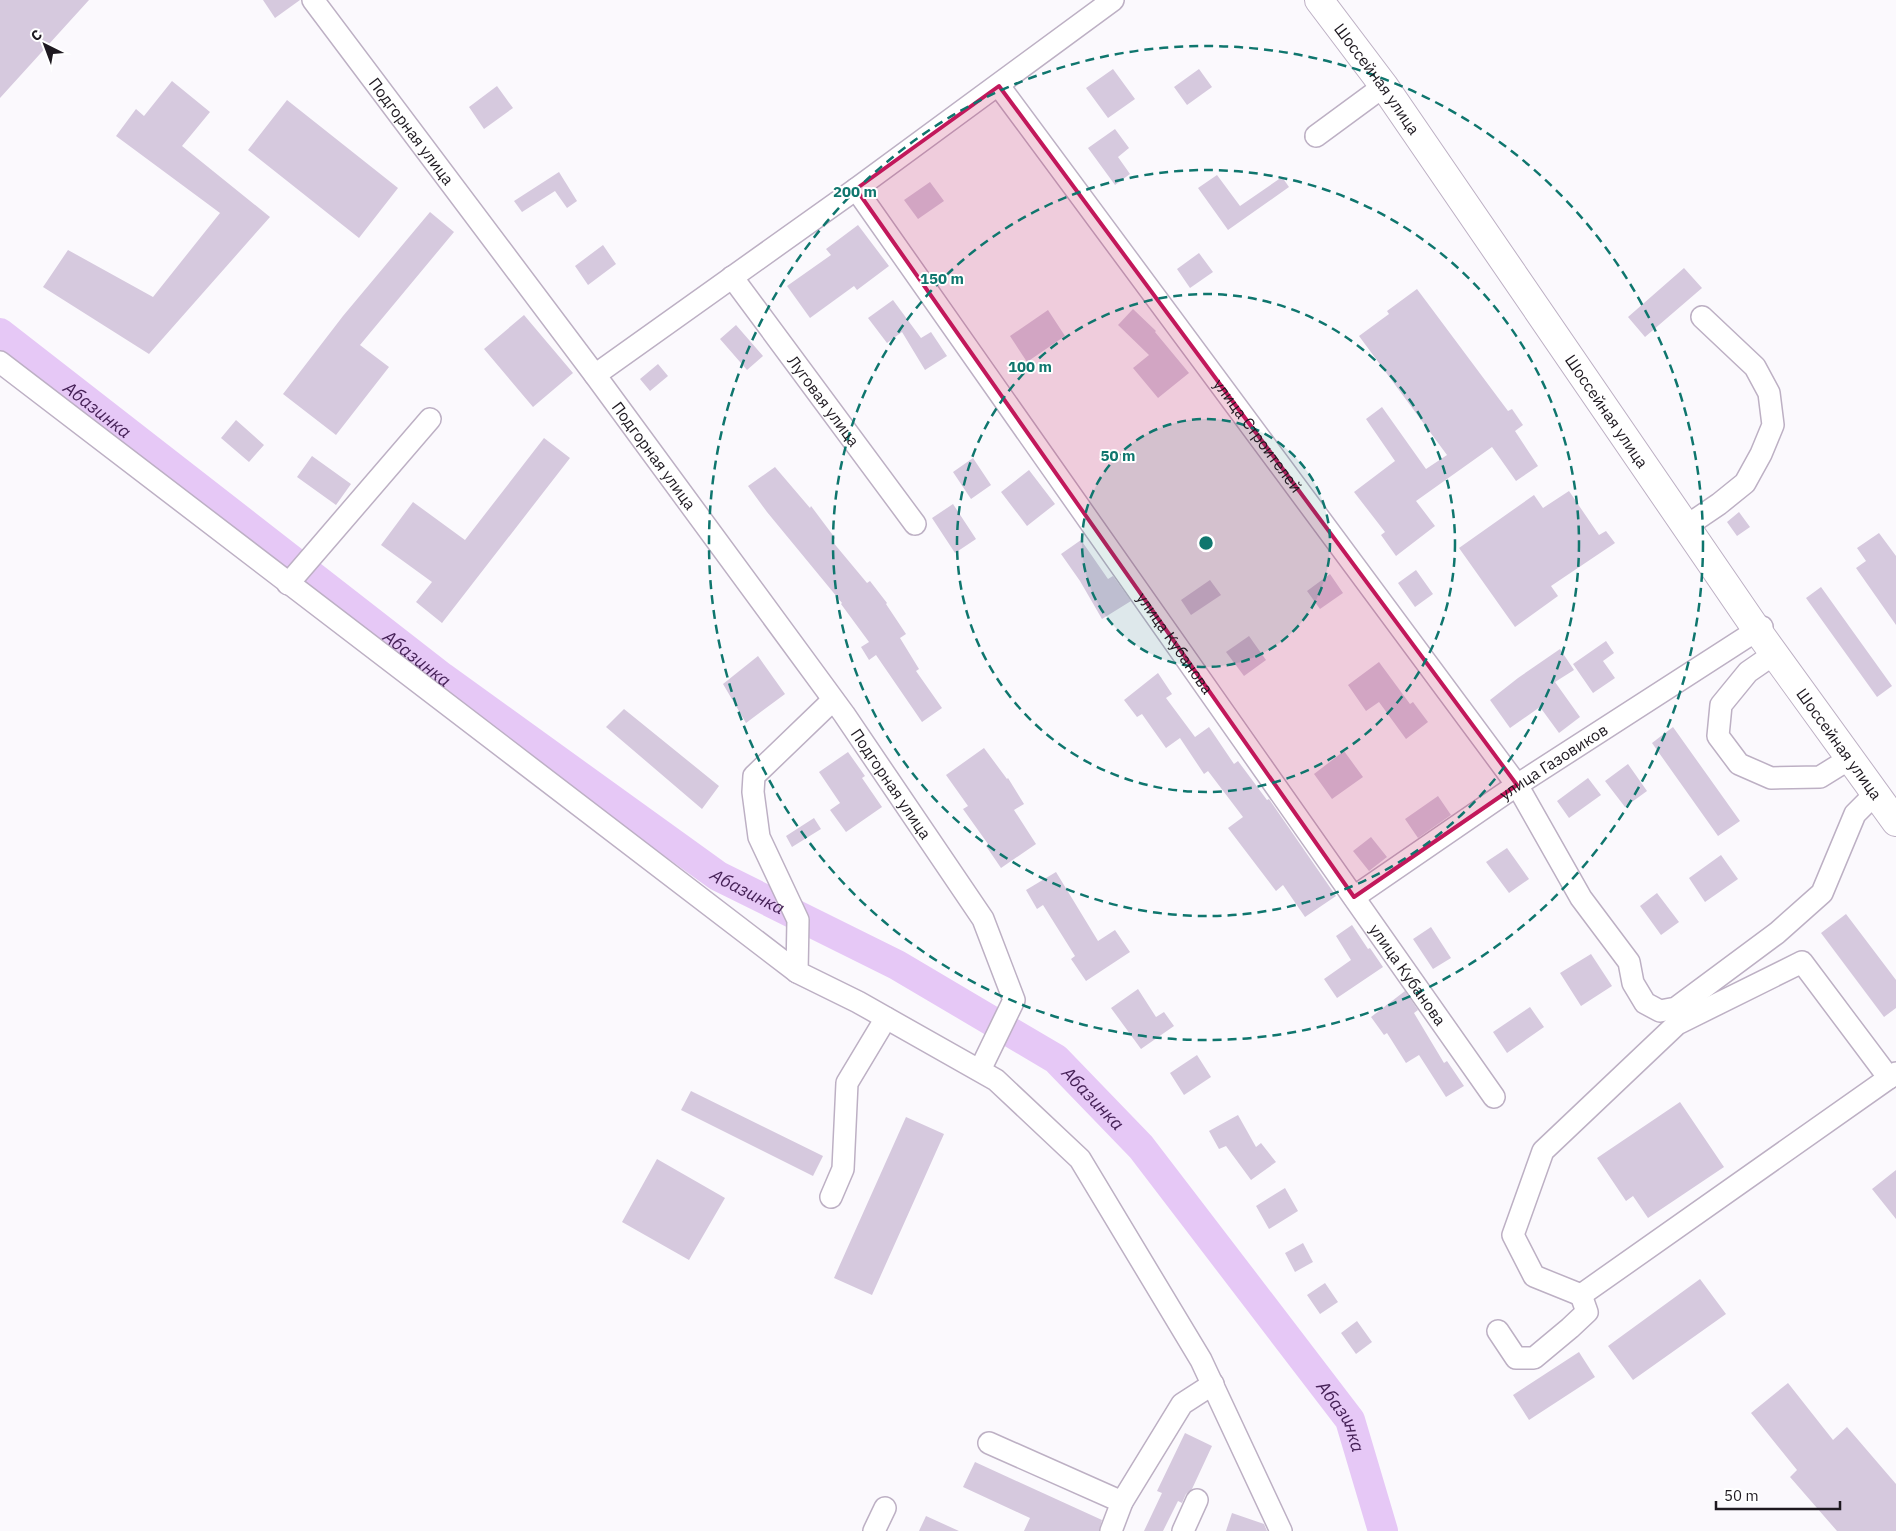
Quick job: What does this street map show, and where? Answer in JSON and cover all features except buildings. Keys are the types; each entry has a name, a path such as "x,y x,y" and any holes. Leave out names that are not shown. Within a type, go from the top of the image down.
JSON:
{"main road":[{"name":"Шоссейная улица","path":"1319,0 1384,86 1760,628 1896,812"},
{"name":"Шоссейная улица","path":"1327,0 1433,145 1691,523 1760,628 1774,654 1896,822"}],"street":[{"name":"Подгорная улица","path":"313,0 595,375 844,714 983,919 1014,1000 980,1070"},
{"path":"595,375 999,86 1113,0"},
{"name":"улица Строителей","path":"999,86 1517,785 1581,898 1629,962 1633,983 1645,1003 1660,1011 1676,1008 1777,933 1822,893 1856,814 1875,794"},
{"path":"1316,136 1384,86"},
{"name":"улица Кубанова","path":"856,189 1494,1097"},
{"name":"Луговая улица","path":"732,277 915,524"},
{"path":"1691,523 1745,484 1761,454 1773,425 1769,393 1755,367 1702,317"},
{"path":"0,362 797,972 858,1002 996,1080 1080,1159 1202,1360 1280,1531"},
{"path":"288,584 430,419"},
{"name":"улица Газовиков","path":"1354,897 1517,785 1760,628"},
{"path":"1774,654 1748,672 1721,705 1718,736 1739,764 1771,778 1820,777 1849,759"},
{"path":"797,972 798,920 759,837 753,792 754,776 833,700"},
{"path":"1802,962 1892,1075 1581,1294 1534,1276 1513,1235 1544,1151 1677,1024 1802,962"},
{"path":"831,1197 843,1169 847,1083 886,1018"},
{"path":"1498,1331 1516,1358 1534,1358 1587,1312 1581,1294"},
{"path":"1111,1531 1122,1502 1182,1404 1213,1384"},
{"path":"989,1443 1122,1502"},
{"path":"1184,1531 1197,1500"},
{"path":"874,1531 885,1508"}],"highlighted area":[{"path":"999,86 1517,785 1354,897 856,189"}],"waterway":[{"name":"Абазинка","path":"0,333 442,677 718,876 897,965 1056,1059 1141,1147 1350,1420 1383,1531"}]}
